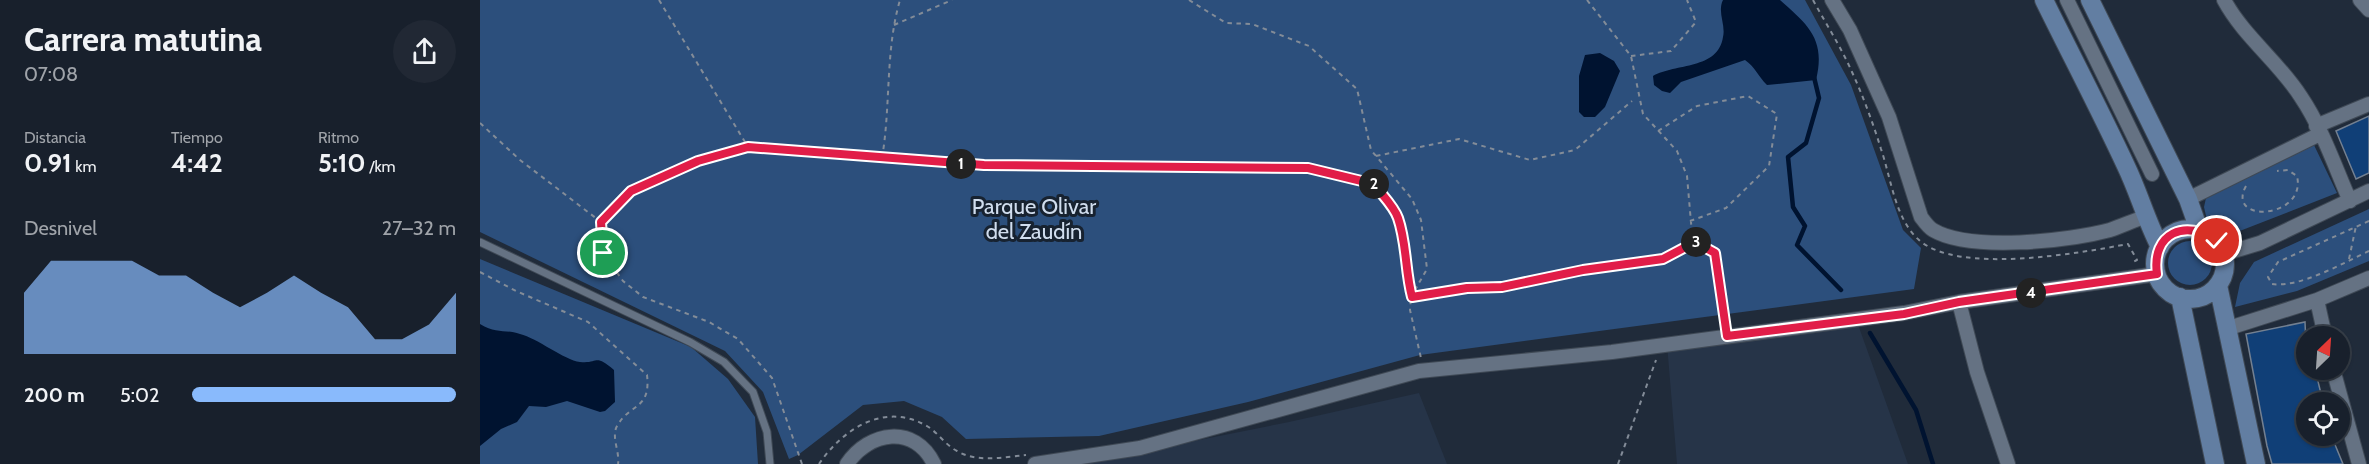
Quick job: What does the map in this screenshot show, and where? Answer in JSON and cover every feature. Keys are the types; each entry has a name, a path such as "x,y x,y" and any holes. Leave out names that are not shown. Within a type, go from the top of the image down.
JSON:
{"street":[{"path":"1832,0 1850,30 1889,117 1921,217 1932,230 1949,237 1988,242 2049,240 2110,230 2144,217"},
{"path":"2044,0 2134,182 2144,217 2160,247"},
{"path":"2067,0 2152,174"},
{"path":"2090,0 2188,199 2199,230"},
{"path":"2224,0 2246,34 2301,95 2350,201"},
{"path":"2360,0 2369,10"},
{"path":"2188,199 2258,165 2369,104"},
{"path":"2224,254 2260,243 2369,191"},
{"path":"2184,229 2199,230 2217,241 2224,254 2224,272 2218,285 2198,298 2180,297 2169,291 2157,274 2155,264 2160,247 2170,235 2184,229"},
{"path":"1035,464 1140,448 1419,371 1661,345 1904,314 1959,302 2157,274"},
{"path":"2229,328 2316,300 2369,278"},
{"path":"2218,285 2229,328 2256,464"},
{"path":"2180,297 2215,464"},
{"path":"2316,300 2322,326"},
{"path":"1959,302 1977,372 2008,464"},
{"path":"2336,380 2359,464"},
{"path":"847,464 855,452 866,443 894,436 921,447 934,464"}],"lane":[{"path":"480,242 690,342 724,362 753,392 766,432 770,464"}],"path":[{"path":"659,0 748,147"},
{"path":"882,158 886,134 892,25 900,0"},
{"path":"892,25 952,0"},
{"path":"1189,0 1226,23 1252,24 1309,46 1357,89 1371,150 1412,199 1421,220 1427,269 1412,297 1410,310 1421,360"},
{"path":"1587,0 1631,56 1643,114 1677,151 1687,176 1690,220 1695,242 1715,253 1727,336"},
{"path":"1631,56 1671,51 1696,22 1687,0"},
{"path":"1813,0 1852,72 1881,147 1905,221 1920,242 1942,253 2022,259 2077,254 2128,244 2137,260 2129,266"},
{"path":"1658,131 1697,106 1748,96 1777,114 1769,166 1726,208 1690,220"},
{"path":"1376,156 1460,139 1530,160 1575,150 1632,101"},
{"path":"480,123 520,160 601,222"},
{"path":"603,253 601,222 631,191 698,161 748,147 984,165 1308,168 1374,184 1397,216 1407,254 1406,277 1412,297"},
{"path":"2247,184 2243,192 2243,201 2248,210 2255,213 2279,208 2290,202 2296,194 2299,184 2297,176 2288,170 2264,176 2258,165"},
{"path":"2369,221 2278,262 2268,277 2272,284 2280,285 2348,261 2369,251"},
{"path":"2348,261 2356,226"},
{"path":"1412,297 1467,288 1502,287 1583,270 1663,259 1695,242"},
{"path":"480,272 516,291 588,322 647,375 648,387 644,402 617,426 615,437 618,464"},
{"path":"1618,464 1661,345"}],"shaded area":[{"path":"1723,0 1780,0 1799,17 1812,34 1819,54 1816,80 1767,85 1745,60 1681,82 1670,93 1654,85 1653,76 1705,60 1720,48 1724,32 1721,9"},
{"path":"1600,53 1614,61 1620,71 1605,107 1595,117 1584,117 1579,112 1579,76 1585,55"},
{"path":"1856,319 1908,464 1677,464 1667,344"},
{"path":"480,324 491,329 527,336 580,362 597,360 603,362 614,370 615,402 605,411 600,412 567,401 546,407 529,406 517,422 501,429 480,446"},
{"path":"1419,393 1447,464 1079,464 1289,422"}],"green space":[{"name":"Parque Olivar del Zaudín","path":"480,0 1805,0 1851,85 1903,230 1921,248 1914,289 1420,355 1248,402 1099,436 966,439 942,417 904,401 863,405 798,455 789,459 763,392 725,351 480,232"},
{"path":"2314,145 2337,193 2232,234 2207,220 2204,207 2206,198"},
{"path":"2369,209 2369,261 2297,291 2235,307 2240,283 2254,262"},
{"path":"2190,241 2206,247 2212,263 2206,279 2190,285 2174,279 2168,263 2174,247"},
{"path":"480,259 691,347 728,379 755,417 758,464 480,464"}],"building":[{"path":"2369,116 2369,173 2356,179 2336,131"},
{"path":"2305,322 2305,326 2296,326 2296,380 2318,380 2321,392 2296,392 2296,446 2336,446 2343,464 2272,464 2246,334"}],"waterway":[{"path":"1814,77 1819,98 1806,143 1788,157 1793,207 1805,226 1797,245 1841,290"},
{"path":"1870,333 1916,410 1933,464"}],"route":[{"path":"603,253 601,222 631,191 698,161 748,147 984,165 1308,168 1374,184 1397,216 1407,254 1406,277 1412,297 1467,288 1502,287 1583,270 1663,259 1695,242 1715,253 1727,336 1904,314 1959,302 2157,274 2155,264 2157,252 2170,235 2184,229 2199,230 2217,241"}]}
